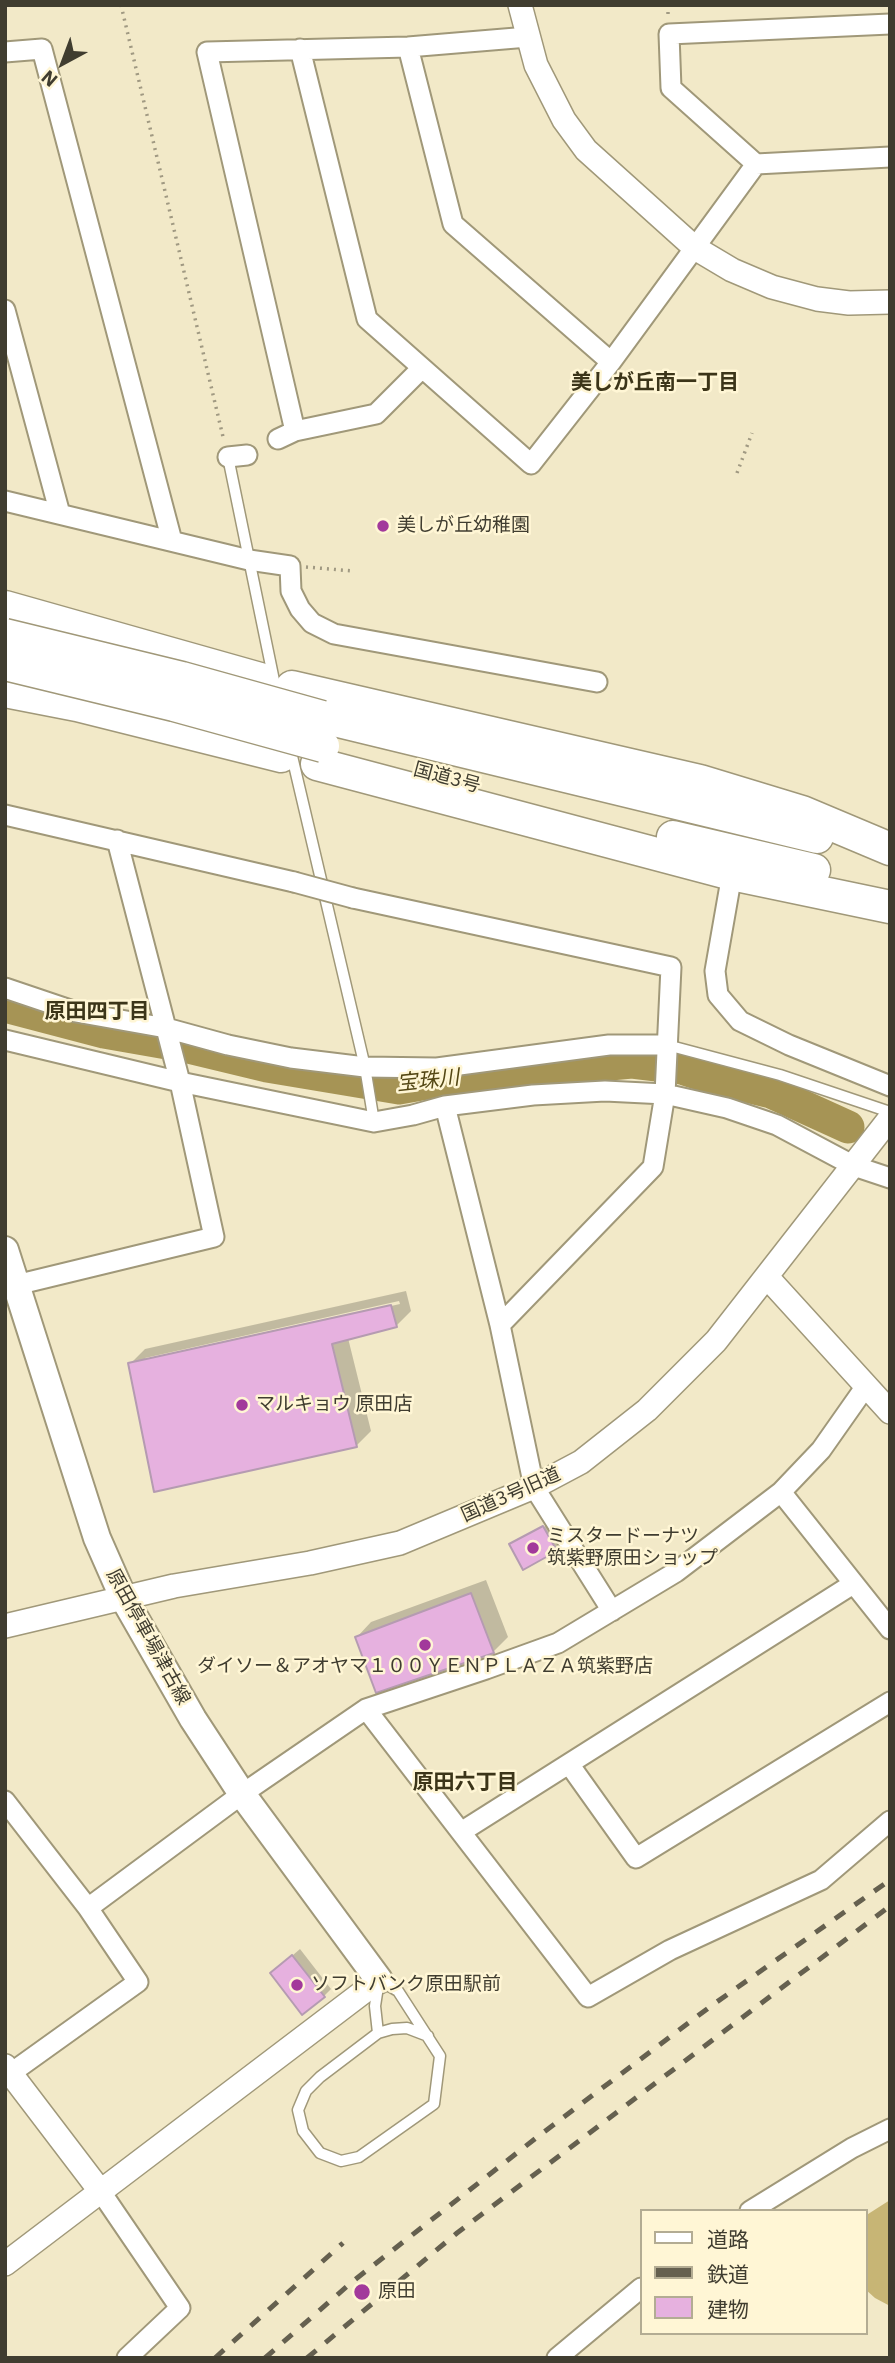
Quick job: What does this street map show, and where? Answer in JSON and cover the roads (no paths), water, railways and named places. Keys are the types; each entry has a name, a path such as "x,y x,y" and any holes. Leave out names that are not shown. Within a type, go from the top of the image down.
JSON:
{"highway":[{"path":"5,607 260,679 287,700 700,781 802,813 890,849"},
{"name":"国道3号","path":"5,635 182,678 320,742 890,855"},
{"name":"国道3号","path":"5,664 320,742 633,828 890,889"},
{"path":"5,691 283,741 320,742 733,874 890,907"}],"main road":[{"name":"原田停車場津古線","path":"5,1250 97,1538 123,1597 193,1719 242,1794 379,1980"}],"street":[{"path":"520,5 536,65 552,99 586,150 695,248 732,270 784,290 817,299 849,303 890,302"},
{"path":"890,24 669,34 671,88 756,164 890,157"},
{"path":"421,369 376,414 286,435 207,52 408,47 528,37"},
{"path":"408,47 453,224 611,362"},
{"path":"5,52 42,49 172,541"},
{"path":"300,49 367,319 531,464 611,362 756,164"},
{"path":"5,310 60,514"},
{"path":"5,501 249,560 290,566 291,590 300,609 312,623 334,634 597,682"},
{"path":"5,815 353,898 671,967 665,1094 653,1167 500,1325"},
{"path":"16,1285 214,1237 180,1082 117,840"},
{"path":"733,874 715,971 718,995 740,1021 789,1045 890,1086"},
{"path":"5,988 76,1012 166,1028 291,1058 365,1067 437,1068 610,1045 667,1045"},
{"path":"5,1040 180,1082 374,1122 445,1106 533,1095 605,1091 665,1094 727,1108 777,1125 855,1166 890,1178"},
{"path":"445,1106 500,1325 534,1487 612,1611"},
{"name":"国道3号旧道","path":"5,1626 174,1586 310,1563 400,1543 534,1487 581,1462 647,1410 716,1341 890,1118"},
{"path":"767,1277 890,1412"},
{"path":"88,1908 242,1794 366,1709 558,1643 676,1572 780,1492 821,1450 866,1386"},
{"path":"780,1492 890,1629"},
{"path":"461,1832 853,1584"},
{"path":"569,1764 636,1858 890,1702"},
{"path":"366,1709 588,1997 670,1950 821,1880 890,1821"},
{"path":"5,1801 88,1908 138,1982 8,2070 101,2192 180,2308 127,2358"},
{"path":"5,2264 379,1980"},
{"path":"753,2209 852,2148 890,2129"},
{"path":"557,2358 640,2289"}],"lane":[{"path":"237,456 249,560 287,700"},
{"path":"283,741 365,1067 374,1122"},
{"path":"667,1045 769,1072 890,1112"},
{"path":"378,2033 375,2006 379,1980 398,1991 428,2036 440,2056 434,2104 359,2157 341,2161 320,2153 303,2131 298,2110 306,2091 320,2077 378,2033 407,2028 428,2036"}],"waterway":[{"name":"宝珠川","path":"5,1006 104,1032 184,1046 267,1066 399,1088 456,1078 632,1062 682,1068 771,1092 848,1127"}],"railway":[{"path":"265,2358 352,2282 536,2138 711,2006 890,1880"},
{"path":"307,2358 457,2233 890,1906"},
{"path":"215,2358 343,2243"}],"place":[{"name":"美しが丘幼稚園","path":"383,526"},
{"name":"マルキョウ 原田店","path":"242,1405"},
{"name":"ミスタードーナツ 筑紫野原田ショップ","path":"533,1548"},
{"name":"ダイソー＆アオヤマ１００ＹＥＮＰＬＡＺＡ筑紫野店","path":"425,1645"},
{"name":"ソフトバンク原田駅前","path":"297,1985"},
{"name":"原田","path":"362,2292"}],"district":[{"name":"美しが丘南一丁目","path":"655,383"},
{"name":"原田四丁目","path":"97,1012"},
{"name":"原田六丁目","path":"465,1783"}]}
